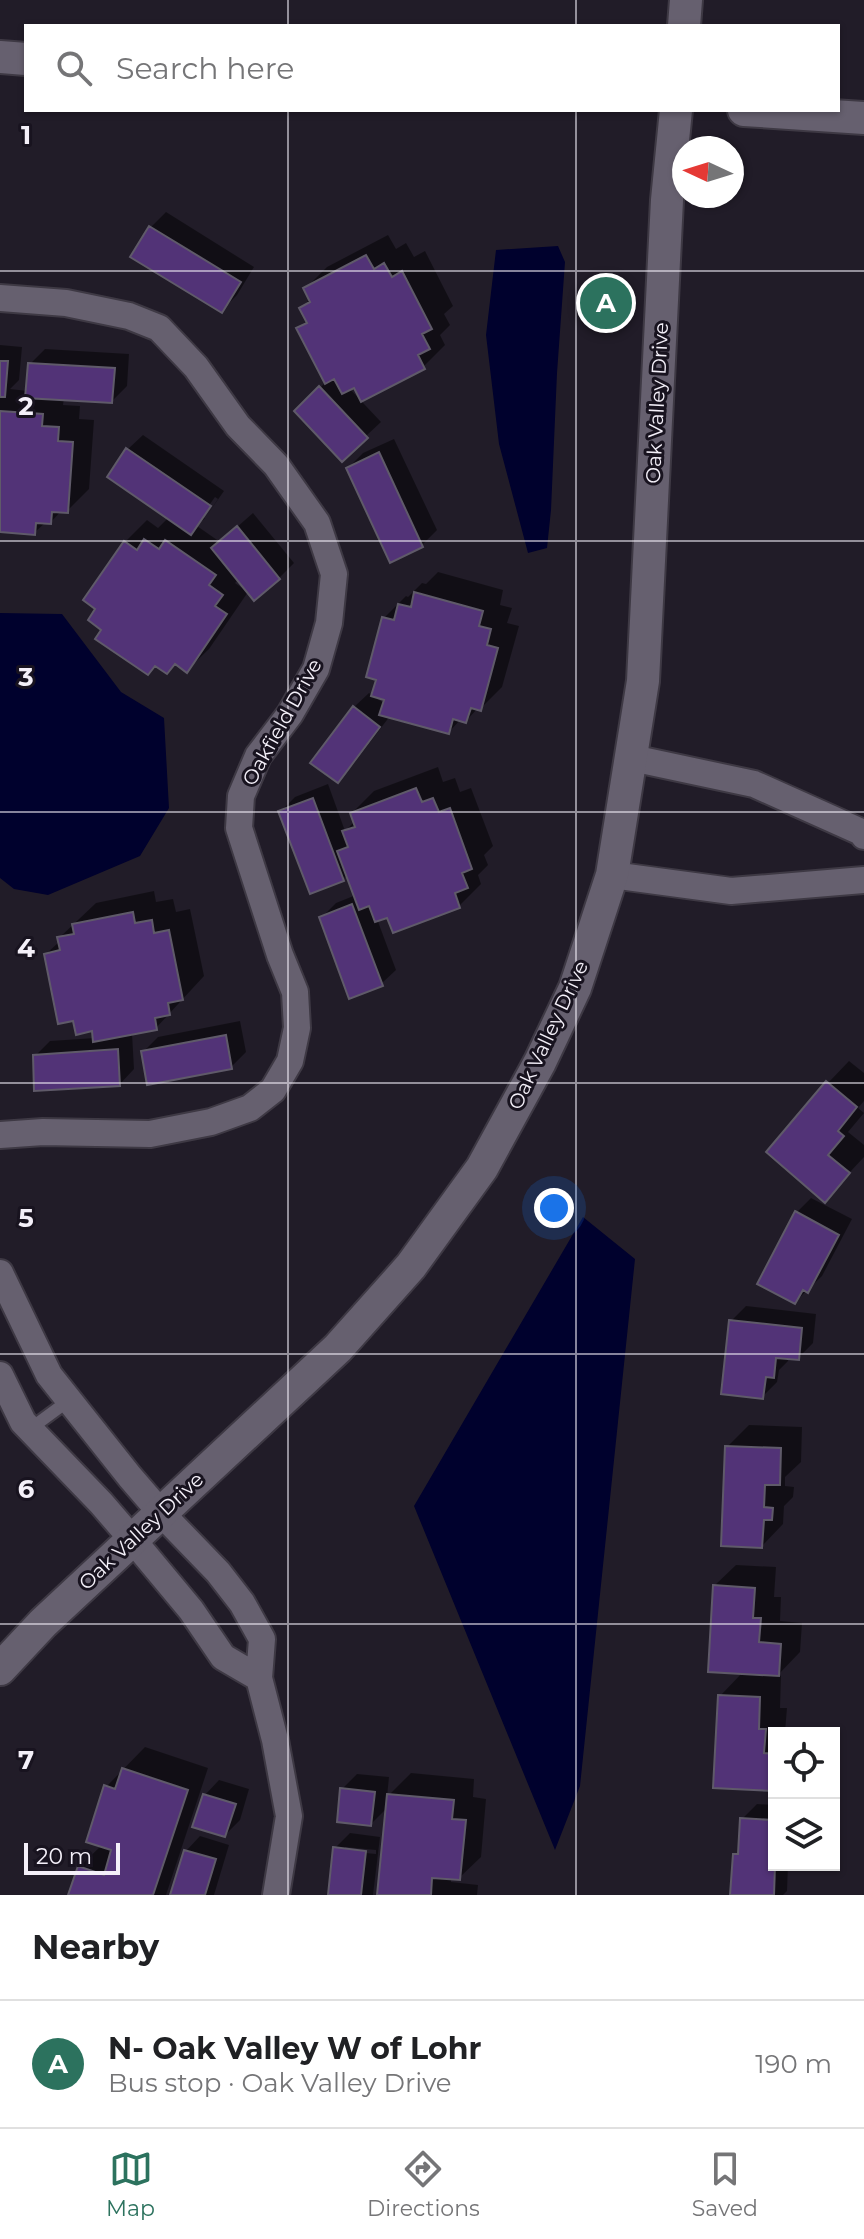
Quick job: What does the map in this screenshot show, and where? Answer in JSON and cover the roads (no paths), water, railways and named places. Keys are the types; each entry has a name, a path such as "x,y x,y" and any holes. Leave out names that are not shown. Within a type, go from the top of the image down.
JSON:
{"street":[{"path":"684,24 686,0"},
{"path":"0,57 24,59"},
{"name":"Oak Valley Drive","path":"0,1669 43,1623 338,1348 411,1266 482,1168 540,1062 575,988 612,875 643,681 667,200 676,112"},
{"path":"774,112 864,118"},
{"name":"Oakfield Drive","path":"0,298 66,303 129,316 159,328 196,367 238,426 276,465 317,523 334,574 329,623 316,669 290,714 258,756 241,796 239,828 295,992 297,1028 290,1061 273,1090 250,1108 211,1122 150,1134 43,1132 0,1135"},
{"path":"632,758 754,784 864,836"},
{"path":"612,875 731,891 864,880"},
{"path":"0,1273 49,1375 161,1513 218,1572 242,1603 262,1639 259,1678 275,1740 289,1816 276,1895"},
{"path":"2,1383 23,1422 132,1539 191,1610 223,1657 259,1678"}],"lane":[{"path":"30,1429 68,1401"}],"water":[{"path":"558,246 565,262 551,510 547,548 528,553 499,444 486,335 496,250"},
{"path":"0,613 62,614 121,692 164,718 169,808 140,856 48,895 14,889 0,878"},
{"path":"583,1217 635,1259 580,1786 555,1850 414,1506"}],"place":[{"name":"N- Oak Valley W of Lohr","path":"606,303"}]}
